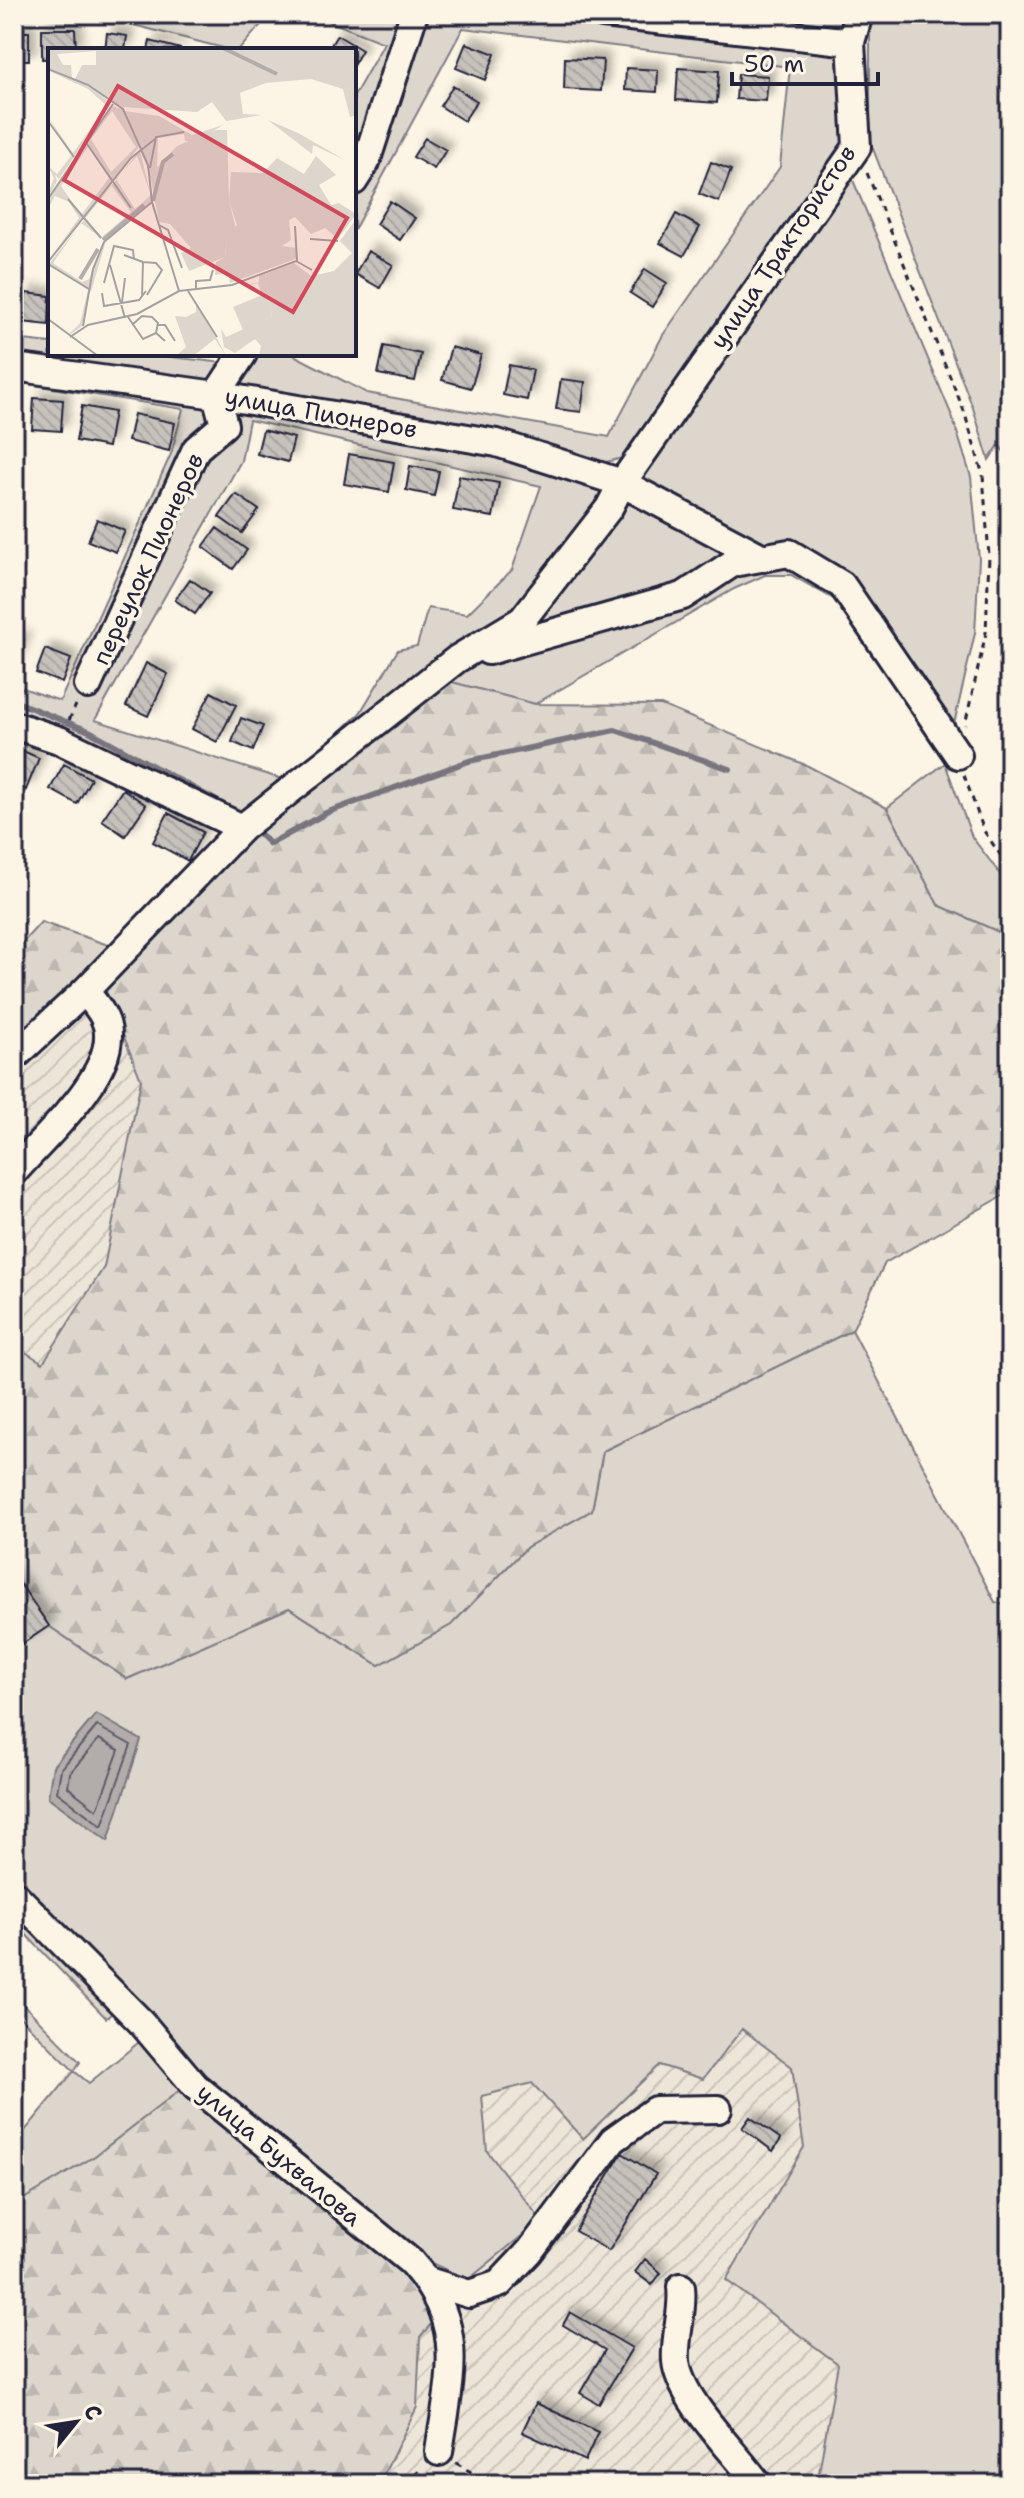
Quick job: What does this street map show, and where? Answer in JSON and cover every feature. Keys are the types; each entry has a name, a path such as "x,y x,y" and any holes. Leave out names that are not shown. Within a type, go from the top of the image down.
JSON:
{"street":[{"path":"356,178 366,162 414,14"},
{"path":"603,14 851,42"},
{"name":"улица Трактористов","path":"14,1057 85,991 242,828 457,659 522,620 609,508 622,483 857,147 851,42 859,14"},
{"path":"216,395 242,356"},
{"name":"улица Пионеров","path":"14,367 216,395 497,443 622,483 763,558"},
{"name":"переулок Пионеров","path":"82,696 196,449 224,425 216,395"},
{"path":"457,659 683,596 733,563 789,553 842,585 958,755"},
{"path":"14,725 59,740 242,828"},
{"path":"14,1172 85,1092 100,1065 109,1035 104,1016 85,991"},
{"name":"улица Бухвалова","path":"14,1894 141,2022 195,2086 411,2262 428,2281 448,2317 452,2367 439,2452"},
{"path":"428,2281 469,2294 499,2284 530,2251 613,2140 655,2110 718,2109"},
{"path":"681,2287 683,2306 676,2362 705,2415 758,2484"}],"path":[{"path":"857,147 964,411 983,475 989,556 986,633 958,755 984,831 1010,869"},
{"path":"65,729 82,696"}],"shaded area":[{"path":"102,981 141,1080 104,1267 43,1363 14,1345 14,1072"},
{"path":"741,2028 792,2067 804,2147 726,2280 838,2364 817,2484 388,2484 383,2476 417,2407 420,2337 476,2270 540,2220 487,2151 482,2096 532,2083 583,2139 659,2065 704,2079"}],"green space":[{"path":"52,14 270,14 241,48 223,48 102,17"},
{"path":"311,14 407,14 356,164 356,92 384,43"},
{"path":"421,14 543,14 834,46 843,57 850,142 623,458 589,466 226,391 249,356 296,356 367,393 609,437 663,335 780,167 790,67 463,28 356,226 356,188"},
{"path":"669,14 852,14 851,25 831,32"},
{"path":"870,14 1010,14 1010,460 999,445 989,460 973,408 870,141"},
{"path":"850,173 952,416 971,477 979,559 975,633 945,763 837,601 791,575 765,575 734,589 535,704 444,680 628,499"},
{"path":"14,339 48,343 48,356 162,356 225,363 215,388 14,361"},
{"path":"14,374 209,402 213,420 203,454 236,433 230,408 500,453 604,486 603,501 518,615 240,823 14,715 14,685 60,701 171,454 183,409 14,382","holes":["249,420 541,486 512,570 467,614 428,608 417,646 398,650 360,713 288,781 95,720 241,461"]},
{"path":"444,680 535,704 661,705 808,766 887,808 938,905 1010,937 1010,1192 885,1263 852,1330 603,1451 592,1510 527,1547 451,1625 379,1665 289,1608 127,1679 49,1626 14,1575 14,1345 43,1363 104,1267 141,1080 102,981 248,833"},
{"path":"945,763 972,837 1010,887 1010,937 938,905 887,808"},
{"path":"41,922 114,947 14,1045 14,952"},
{"path":"852,1330 995,1602 1010,1605 1010,2484 817,2484 838,2364 726,2280 804,2147 792,2067 742,2029 703,2079 659,2065 583,2139 532,2083 482,2096 487,2151 541,2220 468,2280 427,2261 325,2186 200,2080 150,2014 14,1880 14,1648 49,1626 127,1679 289,1608 379,1665 451,1625 527,1547 592,1510 603,1451"},
{"path":"14,1911 115,2011 106,2018 14,1922"},
{"path":"14,1995 80,2062 74,2071 14,2011"},
{"path":"139,2042 184,2087 95,2156 14,2205 14,2144 74,2071 89,2083"},
{"path":"184,2087 409,2273 438,2316 420,2337 417,2407 383,2476 388,2484 14,2484 14,2205 95,2156"}],"water":[{"path":"96,1714 141,1740 108,1841 48,1797 53,1766"}],"building":[{"path":"42,29 75,29 76,48 48,48 48,59 42,59"},
{"path":"14,32 29,32 29,60 14,60"},
{"path":"107,33 127,36 125,48 105,48"},
{"path":"337,35 362,50 356,60 356,48 329,48"},
{"path":"150,41 177,48 148,48"},
{"path":"466,43 495,54 485,80 456,68"},
{"path":"565,58 603,60 601,91 564,89"},
{"path":"626,68 658,70 657,92 625,90"},
{"path":"678,68 719,71 717,103 676,100"},
{"path":"738,74 768,76 766,101 736,99"},
{"path":"453,86 477,101 464,121 440,106"},
{"path":"425,138 446,150 434,169 413,157"},
{"path":"711,162 731,170 719,202 699,194"},
{"path":"390,201 415,218 400,240 376,224"},
{"path":"676,214 700,227 684,256 660,243"},
{"path":"368,251 393,265 380,288 356,272"},
{"path":"645,269 667,283 652,307 630,293"},
{"path":"26,293 48,296 48,325 22,322"},
{"path":"384,346 421,354 415,381 378,374"},
{"path":"451,347 481,355 471,388 442,380"},
{"path":"509,365 533,370 527,400 503,395"},
{"path":"561,379 585,382 581,412 556,409"},
{"path":"34,398 63,400 61,431 32,429"},
{"path":"82,406 114,412 108,447 76,441"},
{"path":"134,414 175,423 169,451 128,441"},
{"path":"263,430 294,438 288,462 257,454"},
{"path":"349,454 394,462 389,492 344,484"},
{"path":"410,466 439,471 434,496 406,490"},
{"path":"459,476 499,483 493,517 453,510"},
{"path":"236,494 259,510 242,533 219,517"},
{"path":"97,519 125,531 116,552 88,541"},
{"path":"217,528 247,550 233,569 203,547"},
{"path":"190,579 210,593 195,614 175,600"},
{"path":"14,637 23,640 15,665 14,664"},
{"path":"45,649 71,659 62,683 36,673"},
{"path":"146,663 168,674 148,716 126,706"},
{"path":"211,692 236,705 217,742 192,729"},
{"path":"241,718 263,726 253,751 232,742"},
{"path":"14,747 39,758 26,790 14,785"},
{"path":"64,764 91,779 77,804 50,789"},
{"path":"123,789 146,805 125,836 102,820"},
{"path":"168,813 203,832 188,861 153,842"},
{"path":"14,1575 49,1626 22,1644 14,1632"},
{"path":"750,2117 781,2139 773,2151 742,2128"},
{"path":"622,2153 656,2174 609,2251 575,2231"},
{"path":"645,2259 661,2273 652,2285 635,2272"},
{"path":"570,2312 632,2348 599,2404 580,2393 605,2350 563,2325"},
{"path":"536,2403 598,2432 585,2461 522,2432"}],"waterway":[{"path":"14,701 89,731 222,804"},
{"path":"253,828 270,844 328,812 469,761 615,730 730,769"}]}
